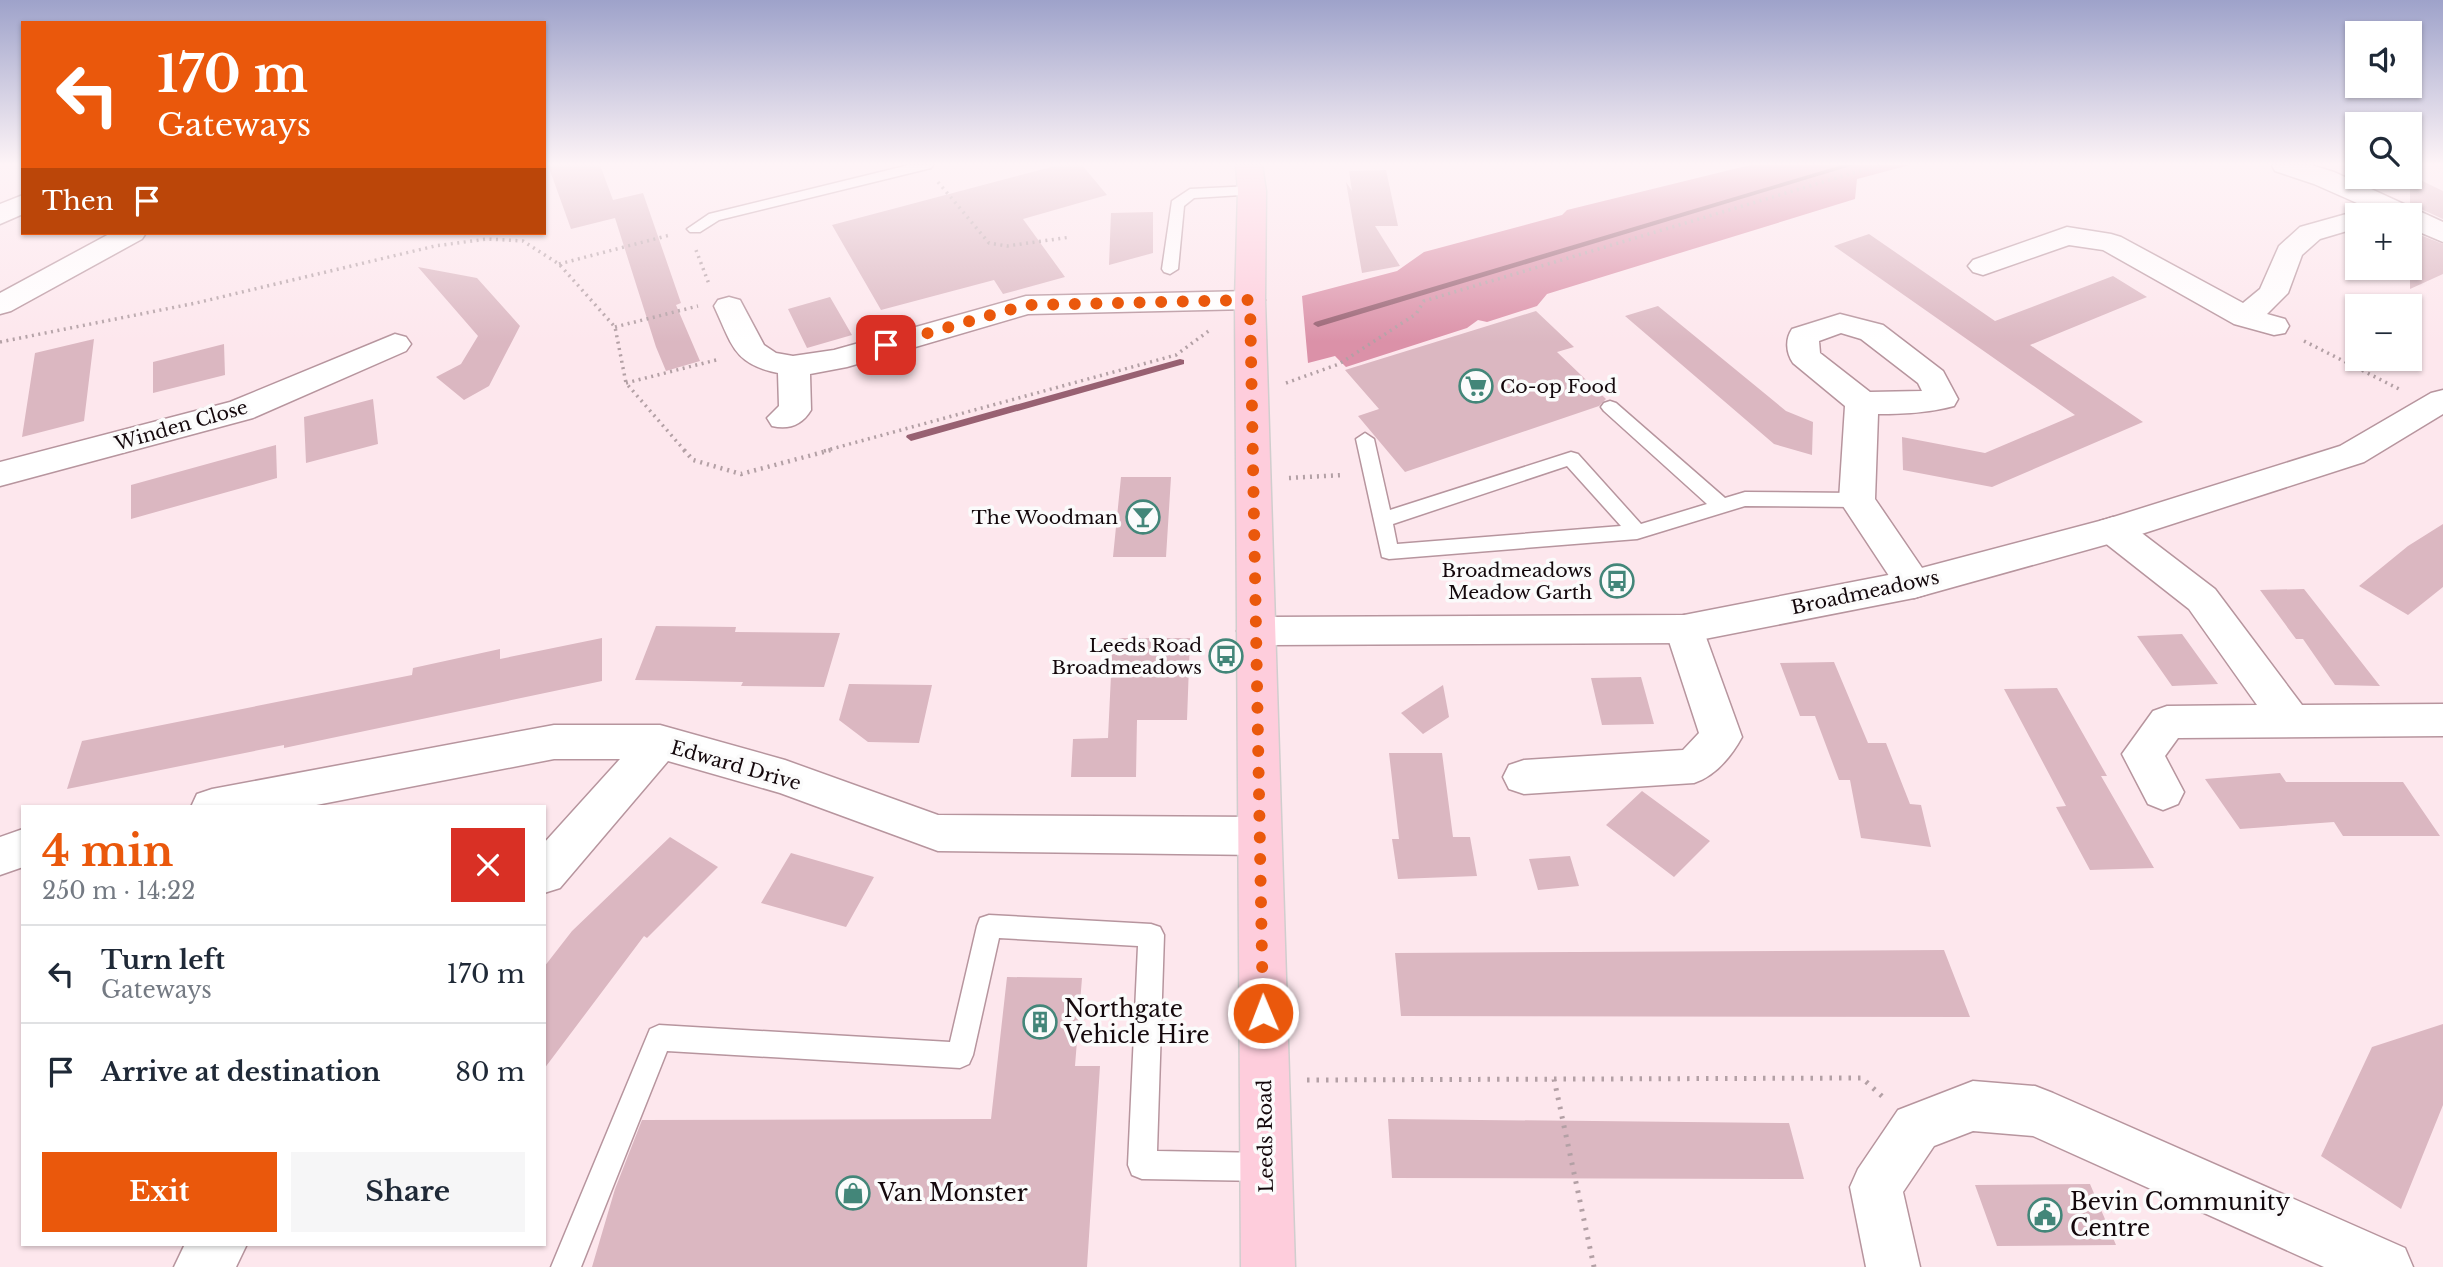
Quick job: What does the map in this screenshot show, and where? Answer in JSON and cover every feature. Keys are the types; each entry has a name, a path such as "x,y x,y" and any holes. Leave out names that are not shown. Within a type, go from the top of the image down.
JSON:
{"main road":[{"name":"Leeds Road","path":"1250,224 1268,1267"}],"street":[{"path":"2245,317 2273,293 2289,252 2310,233 2340,224"},
{"path":"2422,225 2443,233"},
{"path":"0,305 128,235"},
{"path":"1983,267 2067,236 2111,243 2245,317 2274,326"},
{"path":"723,304 751,351 766,361 793,366 836,360 1026,305 1250,300"},
{"name":"Winden Close","path":"0,474 241,411 396,344"},
{"path":"784,418 794,410 796,393 793,366"},
{"path":"1862,403 1857,500 1914,584"},
{"name":"Broadmeadows","path":"1256,631 1684,629 1914,584 2113,530 2352,454 2439,403"},
{"path":"2113,530 2202,599 2290,720"},
{"path":"1524,777 1694,766 1721,737 1684,629"},
{"path":"2163,792 2143,754 2167,722 2443,720"},
{"name":"Edward Drive","path":"223,805 554,742 660,743 785,777 939,833 1259,836"},
{"path":"546,872 660,743"},
{"path":"0,856 21,849"},
{"path":"1893,1267 1876,1187 1916,1128 1973,1106 2035,1111 2386,1267"},
{"path":"201,1267 218,1246"}],"lane":[{"path":"694,234 706,224"},
{"path":"1170,269 1175,224"},
{"path":"1610,407 1722,506"},
{"path":"1365,439 1389,552 1637,532 1745,499 1857,500"},
{"path":"1382,520 1572,458 1637,532"},
{"path":"566,1267 659,1038 960,1055 989,926 1151,935 1142,1165 1266,1167"}],"path":[{"path":"974,224 989,243 1007,246 1071,237"},
{"path":"1252,396 1339,364 1416,314 1424,301 1682,224"},
{"path":"0,342 196,303 435,246 487,239 523,242 559,264 694,234 723,304 615,327"},
{"path":"2274,326 2439,403"},
{"path":"626,383 751,351"},
{"path":"1254,480 1373,474"},
{"path":"1264,1080 1863,1078 1916,1128"},
{"path":"1554,1079 1594,1267"}],"shaded area":[{"path":"1528,224 1774,224 1547,294 1537,306 1487,322 1478,320 1467,328 1346,367 1335,356 1308,363 1302,296 1397,271 1424,252"}],"building":[{"path":"569,224 590,224 571,229"},
{"path":"617,224 654,224 681,303 676,305 700,361 666,371"},
{"path":"1027,224 1065,277 1003,294 994,280 881,310 832,225"},
{"path":"1111,224 1153,224 1153,253 1109,265"},
{"path":"1353,224 1398,224 1375,226 1400,266 1362,273"},
{"path":"1869,234 1995,321 2113,276 2147,297 2030,345 2143,422 1992,487 1903,470 1902,437 1985,453 2075,415 1834,246"},
{"path":"2422,236 2443,244 2443,274 2410,289 2410,280 2422,280"},
{"path":"418,267 477,278 520,326 489,386 464,400 436,377 461,364 478,336"},
{"path":"830,297 852,335 807,348 788,309"},
{"path":"1658,306 1786,411 1813,422 1812,455 1774,444 1625,316"},
{"name":"Co-op Food","path":"1536,311 1574,347 1557,352 1606,399 1599,406 1405,472 1358,416 1379,409 1345,370"},
{"path":"94,339 84,421 22,437 35,353"},
{"path":"224,344 225,375 153,393 153,362"},
{"path":"373,399 378,444 306,463 304,417"},
{"path":"276,445 277,478 131,519 131,485"},
{"name":"The Woodman","path":"1121,477 1171,477 1166,557 1113,557"},
{"path":"2443,524 2443,587 2408,615 2359,586 2408,546"},
{"path":"2304,589 2380,686 2335,685 2303,639 2296,639 2260,590"},
{"path":"656,626 736,627 735,632 840,633 824,687 635,680"},
{"path":"2182,634 2218,684 2172,686 2137,636"},
{"path":"602,638 602,681 284,748 284,745 67,789 82,741 412,675 413,668 500,649 500,659"},
{"path":"1119,638 1190,638 1187,720 1137,720 1136,777 1071,777 1073,739 1108,738 1112,654 1117,654"},
{"path":"1834,662 1868,743 1886,743 1910,804 1921,805 1931,847 1861,838 1850,780 1839,780 1815,716 1800,716 1780,663"},
{"path":"1641,677 1654,724 1602,725 1591,678"},
{"path":"849,684 932,685 919,743 868,742 839,720"},
{"path":"1443,685 1449,717 1423,734 1401,713"},
{"path":"2057,688 2107,776 2101,776 2154,868 2090,870 2056,807 2066,806 2004,689"},
{"path":"1389,753 1442,753 1453,837 1470,837 1477,876 1398,879 1392,839 1399,839"},
{"path":"2280,773 2286,782 2403,782 2440,836 2343,836 2334,822 2240,829 2205,779"},
{"path":"1642,791 1710,841 1674,877 1606,825"},
{"path":"670,837 718,867 647,938 644,936 546,1066 546,964 572,931"},
{"path":"791,853 874,877 846,927 761,903"},
{"path":"1570,856 1579,886 1538,890 1529,859"},
{"path":"1944,950 1970,1017 1401,1016 1395,953"},
{"name":"Van Monster","path":"1007,977 1082,978 1075,1066 1100,1066 1087,1267 592,1267 615,1189 642,1120 991,1119"},
{"path":"2443,1024 2443,1105 2401,1209 2321,1156 2372,1047"},
{"path":"1388,1119 1789,1123 1804,1179 1392,1178"},
{"name":"Bevin Community Centre","path":"2090,1184 2116,1245 1997,1246 1975,1185"}],"waterway":[{"path":"1318,324 1652,224"},
{"path":"911,437 1180,362"}],"place":[{"name":"Co-op Food","path":"1476,386"},
{"name":"The Woodman","path":"1143,517"},
{"name":"Broadmeadows Meadow Garth","path":"1617,581"},
{"name":"Leeds Road Broadmeadows","path":"1226,656"},
{"name":"Northgate Vehicle Hire","path":"1040,1022"},
{"name":"Van Monster","path":"853,1193"},
{"name":"Bevin Community Centre","path":"2045,1215"}],"route":[{"path":"886,345 1026,305 1250,300 1263,1013"}]}
